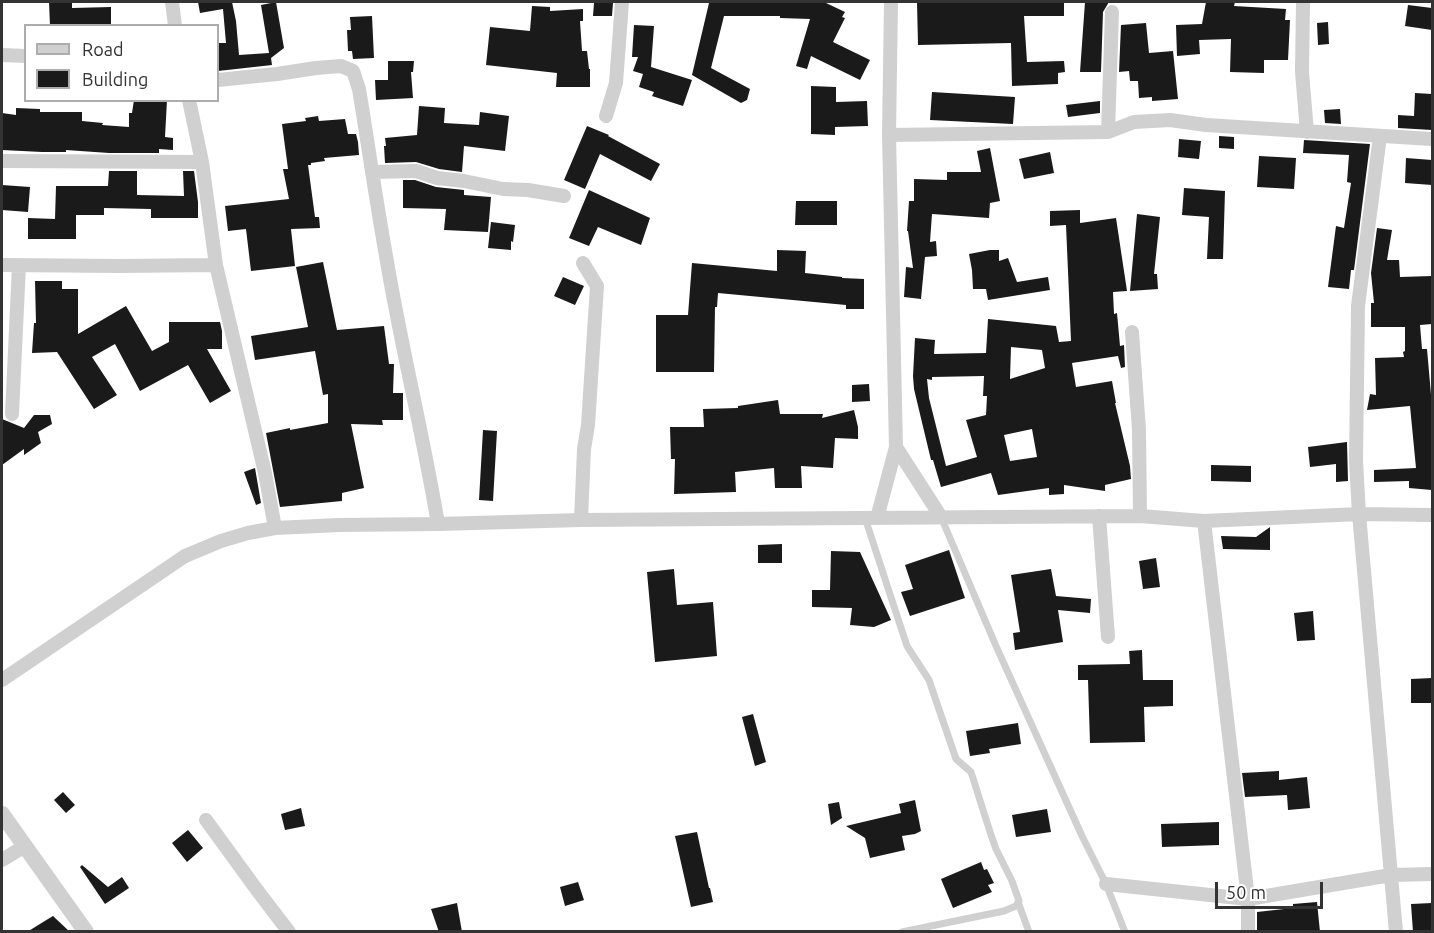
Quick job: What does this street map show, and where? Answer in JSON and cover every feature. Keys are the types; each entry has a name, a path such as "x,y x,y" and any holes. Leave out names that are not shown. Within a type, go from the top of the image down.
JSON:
{"street":[{"path":"172,2 176,24"},
{"path":"606,116 616,83 622,2"},
{"path":"871,518 896,447 889,135 891,2"},
{"path":"1303,2 1302,72 1306,132"},
{"path":"1108,132 1112,12"},
{"path":"2,55 24,56"},
{"path":"219,80 341,66 352,71 359,89 386,256 438,525"},
{"path":"189,102 202,162 216,265 265,473 275,528"},
{"path":"889,135 1108,132 1134,122 1170,120 1206,125 1432,139"},
{"path":"1380,136 1358,306 1356,461 1396,932"},
{"path":"2,161 202,162"},
{"path":"372,172 416,171 437,178 564,196"},
{"path":"581,520 584,449 589,415 597,286 583,263"},
{"path":"2,265 216,265"},
{"path":"12,414 19,265"},
{"path":"1132,332 1139,430 1140,516"},
{"path":"896,447 941,517"},
{"path":"2,680 185,556 221,541 275,528 581,520 1140,516 1204,521 1359,514 1432,515"},
{"path":"1099,516 1108,637"},
{"path":"1204,521 1248,899 1248,932"},
{"path":"2,814 86,932"},
{"path":"207,820 289,932"},
{"path":"2,860 25,846"},
{"path":"1106,884 1248,899 1391,875 1432,874"}],"lane":[{"path":"941,517 1000,656 1106,884 1125,932"},
{"path":"871,518 907,646 929,680 956,759 971,772 996,849 1012,881 1029,932"},
{"path":"902,932 1004,912 1016,906 1018,902"}],"building":[{"path":"49,2 72,2 72,8 111,7 111,24 50,24"},
{"path":"198,2 232,2 239,55 269,53 261,5 276,2 284,48 271,58 272,65 219,71 219,43 226,43 223,9 200,13"},
{"path":"917,2 1064,2 1064,16 1024,16 1027,62 1064,61 1065,72 1058,73 1058,84 1012,86 1011,43 918,45"},
{"path":"1085,2 1109,2 1103,12 1101,72 1080,72"},
{"path":"1206,2 1235,2 1234,6 1286,9 1285,20 1290,20 1288,60 1264,60 1264,73 1230,72 1231,39 1199,40 1200,54 1177,56 1176,25 1202,24"},
{"path":"594,3 613,3 612,16 593,16"},
{"path":"709,3 826,3 845,12 842,17 845,18 833,42 870,60 860,80 811,56 807,69 796,66 810,19 780,18 780,16 724,16 711,68 750,89 747,100 741,103 692,75"},
{"path":"1408,5 1432,8 1432,30 1405,26"},
{"path":"532,6 550,7 550,11 583,9 583,21 580,21 582,51 587,51 590,87 556,87 557,73 486,65 490,27 530,31"},
{"path":"372,16 374,58 353,59 352,51 348,51 347,30 351,30 350,17"},
{"path":"1328,22 1329,44 1318,45 1317,23"},
{"path":"1146,23 1149,53 1173,51 1178,99 1152,101 1152,97 1139,98 1138,81 1130,81 1129,71 1119,72 1121,25"},
{"path":"634,25 654,26 651,67 692,80 683,106 652,96 654,92 639,87 643,74 633,71 638,57 632,57"},
{"path":"388,61 414,61 413,72 411,72 413,98 376,100 375,80 388,80"},
{"path":"811,86 836,87 836,102 867,101 868,126 835,127 835,135 811,134"},
{"path":"932,92 1015,97 1013,124 930,120"},
{"path":"1415,93 1432,94 1432,130 1398,128 1398,115 1414,116"},
{"path":"1100,101 1100,113 1068,117 1066,105"},
{"path":"134,102 167,102 165,137 173,138 173,150 159,149 159,153 109,153 2,150 2,113 16,115 16,108 40,109 40,112 82,112 82,121 129,127 129,113 132,113"},
{"path":"419,106 445,108 444,123 479,125 480,112 509,116 505,151 464,146 462,172 439,169 416,162 385,163 385,138 417,135"},
{"path":"1340,109 1341,124 1325,123 1324,110"},
{"path":"318,116 319,121 345,119 348,134 356,134 359,155 324,158 325,161 308,165 315,217 319,217 320,228 291,229 295,266 251,271 246,229 228,231 225,206 289,199 283,169 288,169 282,124 306,121 305,118"},
{"path":"587,126 609,135 660,164 651,181 600,154 585,189 564,180"},
{"path":"1219,136 1234,137 1234,149 1219,148"},
{"path":"1179,139 1201,141 1199,159 1178,157"},
{"path":"1304,140 1370,144 1354,270 1351,270 1349,289 1328,287 1336,226 1344,228 1351,183 1347,182 1349,155 1303,153"},
{"path":"990,148 1000,201 990,203 989,218 932,214 930,242 936,241 937,256 925,257 921,299 904,297 906,267 913,268 907,231 909,201 914,201 914,179 947,180 947,172 981,172 977,151"},
{"path":"1050,152 1054,173 1024,179 1019,159"},
{"path":"1259,156 1296,158 1294,189 1257,187"},
{"path":"1406,158 1432,160 1432,185 1405,183"},
{"path":"109,171 137,171 137,195 184,196 183,171 194,171 198,218 151,218 151,209 104,208 104,215 76,215 76,239 28,239 28,218 55,219 56,186 108,186"},
{"path":"403,180 415,180 436,187 464,190 464,195 491,197 488,232 444,230 446,209 403,208"},
{"path":"2,185 30,187 28,212 2,210"},
{"path":"1184,188 1225,191 1223,259 1207,259 1209,217 1182,215"},
{"path":"589,190 650,218 641,245 598,227 589,246 569,238"},
{"path":"796,201 837,201 837,225 795,225"},
{"path":"1080,210 1080,223 1116,218 1127,291 1113,292 1114,314 1117,313 1120,346 1124,345 1125,367 1121,368 1118,356 1072,363 1076,387 1112,381 1131,479 1105,485 1105,491 1064,485 1064,494 1049,495 1049,488 998,495 991,473 941,487 933,460 931,460 914,389 915,338 935,340 934,354 986,353 988,319 1056,326 1059,342 1071,341 1066,225 1050,226 1050,211","holes":["1011,347 1042,350 1045,368 1010,379","984,376 983,396 987,396 986,415 966,420 977,457 946,466 929,398 927,379 932,380 932,377","1032,429 1037,457 1010,461 1004,435"]},
{"path":"1137,214 1160,217 1154,274 1157,274 1158,289 1130,291"},
{"path":"491,222 515,225 511,250 488,248"},
{"path":"1377,228 1392,230 1387,260 1399,260 1400,277 1432,276 1432,324 1420,325 1422,349 1427,349 1432,406 1432,490 1409,488 1409,481 1374,482 1374,470 1416,468 1410,406 1367,410 1370,394 1376,395 1375,358 1404,357 1403,352 1405,351 1405,327 1371,327 1371,303 1374,303 1371,273"},
{"path":"777,250 806,251 805,273 864,279 864,309 846,309 846,305 718,293 717,307 715,307 714,372 656,372 656,315 688,315 692,263 777,271"},
{"path":"999,250 999,261 1008,258 1017,282 1048,277 1050,290 988,300 986,289 973,289 969,254"},
{"path":"323,262 337,330 384,326 389,364 394,364 393,393 403,393 403,420 382,420 383,425 351,424 364,488 342,493 342,501 280,507 266,433 328,423 328,394 323,395 315,351 255,360 251,336 308,327 296,267"},
{"path":"563,277 584,286 575,305 554,296"},
{"path":"35,281 62,281 62,289 78,289 78,334 126,306 152,351 169,342 169,322 220,322 222,349 207,349 231,391 210,403 188,365 140,391 115,344 92,357 117,395 94,409 57,352 32,353 34,323 36,323"},
{"path":"869,384 870,401 852,402 852,385"},
{"path":"778,400 780,414 823,414 822,418 854,410 858,439 835,438 833,468 801,466 802,488 775,488 774,468 735,472 736,492 674,494 675,459 671,459 670,427 704,427 703,409 738,408 738,406"},
{"path":"34,415 50,415 52,424 38,432 41,443 24,455 24,449 2,465 2,419 24,428"},
{"path":"483,430 497,431 493,501 479,500"},
{"path":"1347,442 1348,481 1336,482 1336,464 1310,467 1308,447"},
{"path":"1211,465 1251,466 1251,482 1211,481"},
{"path":"255,468 261,503 256,505 244,472"},
{"path":"1270,527 1270,550 1223,549 1221,536 1256,537"},
{"path":"782,544 782,563 758,563 758,545"},
{"path":"949,550 965,598 910,616 901,592 913,589 905,565"},
{"path":"831,551 860,552 891,620 874,627 850,625 852,608 812,607 812,590 830,590"},
{"path":"1156,558 1160,587 1143,589 1139,561"},
{"path":"674,569 677,605 713,602 717,656 655,662 647,572"},
{"path":"1051,569 1056,596 1091,599 1090,613 1058,610 1063,642 1015,650 1013,633 1020,632 1011,575"},
{"path":"1313,611 1315,640 1297,641 1294,613"},
{"path":"1142,650 1143,680 1173,680 1173,706 1144,707 1145,742 1090,743 1088,680 1078,680 1078,665 1130,664 1129,651"},
{"path":"1432,678 1432,703 1411,703 1411,679"},
{"path":"753,714 766,762 755,766 742,717"},
{"path":"1018,723 1021,744 989,749 990,753 970,756 966,731"},
{"path":"1279,771 1279,780 1307,777 1310,808 1288,810 1287,795 1245,797 1242,773"},
{"path":"63,792 75,805 66,813 54,800"},
{"path":"915,800 921,831 902,836 905,850 870,858 865,838 846,826 901,813 899,804"},
{"path":"839,802 842,818 831,825 828,804"},
{"path":"301,808 305,826 285,830 281,814"},
{"path":"1047,809 1051,832 1016,837 1012,815"},
{"path":"1219,822 1219,845 1162,847 1161,824"},
{"path":"188,830 203,848 187,862 172,843"},
{"path":"697,832 713,902 691,907 675,836"},
{"path":"981,862 994,883 988,885 992,892 953,908 941,879"},
{"path":"82,865 108,887 122,877 129,888 105,904 80,867"},
{"path":"578,882 584,900 565,906 560,887"},
{"path":"1317,902 1320,932 1257,932 1257,912 1293,908 1293,904"},
{"path":"457,903 462,932 439,932 431,909"},
{"path":"1432,903 1432,932 1413,932 1411,904"},
{"path":"53,916 70,932 27,932 48,919"}]}
